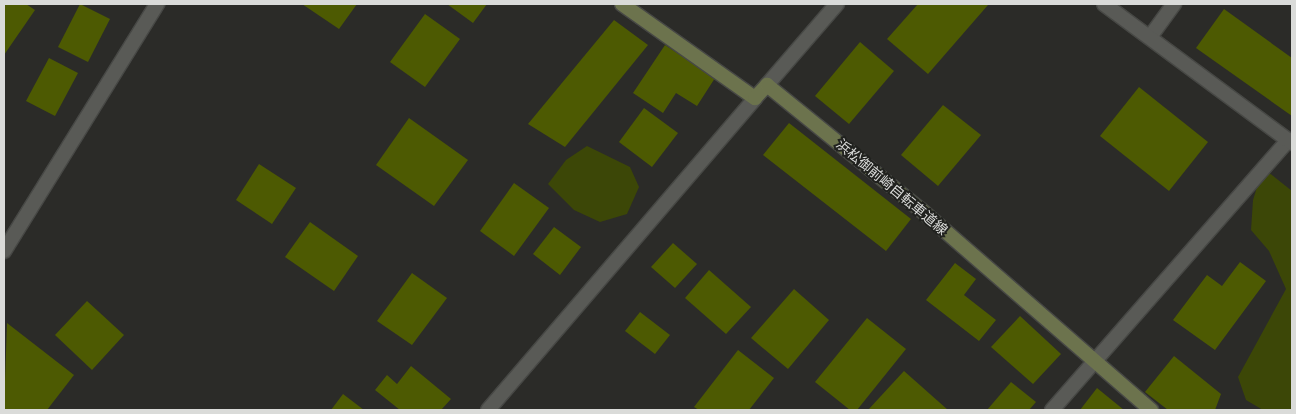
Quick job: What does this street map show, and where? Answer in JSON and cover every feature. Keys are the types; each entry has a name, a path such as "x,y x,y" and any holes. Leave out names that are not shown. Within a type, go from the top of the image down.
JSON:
{"main road":[{"path":"622,4 755,98 767,85"},
{"name":"浜松御前崎自転車道線","path":"767,85 921,210 1151,410"}],"street":[{"path":"4,251 157,4"},
{"path":"767,85 837,4"},
{"path":"1052,410 1290,142 1104,4"},
{"path":"1150,37 1174,4"},
{"path":"488,410 755,98"}],"green space":[{"path":"587,146 630,167 639,187 627,214 600,222 574,210 548,184 566,160"},
{"path":"1263,168 1292,191 1292,410 1263,410 1246,400 1238,377 1286,289 1269,251 1251,230 1253,200"}],"building":[{"path":"4,4 26,4 35,10 4,55"},
{"path":"80,4 110,19 88,62 58,47"},
{"path":"302,4 357,4 339,29"},
{"path":"447,4 487,4 473,23"},
{"path":"918,4 988,5 928,74 887,39"},
{"path":"1224,9 1292,58 1292,116 1196,48"},
{"path":"425,14 460,39 425,87 390,62"},
{"path":"614,20 648,45 565,147 528,124"},
{"path":"860,42 894,71 849,124 815,96"},
{"path":"665,45 715,78 697,106 676,93 663,113 633,93"},
{"path":"49,58 78,73 55,116 26,101"},
{"path":"1139,87 1208,142 1169,191 1100,136"},
{"path":"943,105 981,135 938,186 901,155"},
{"path":"644,108 678,133 652,167 619,142"},
{"path":"409,118 468,160 434,206 376,165"},
{"path":"789,123 911,219 886,251 763,155"},
{"path":"259,164 296,188 272,224 236,200"},
{"path":"514,183 549,208 514,256 480,231"},
{"path":"310,222 358,256 334,291 285,257"},
{"path":"554,227 581,247 560,275 533,254"},
{"path":"673,243 697,264 675,288 651,267"},
{"path":"1240,262 1266,281 1215,350 1173,320 1207,275 1222,286"},
{"path":"955,263 976,279 964,295 996,320 979,341 926,300"},
{"path":"709,270 751,307 726,334 685,298"},
{"path":"412,273 447,298 412,345 377,321"},
{"path":"794,289 829,320 788,369 751,338"},
{"path":"87,301 124,335 92,370 55,335"},
{"path":"640,312 670,335 655,354 625,331"},
{"path":"1020,316 1061,354 1033,384 991,347"},
{"path":"867,318 906,349 857,410 850,410 815,382"},
{"path":"7,323 74,375 47,410 4,410"},
{"path":"738,350 774,378 749,410 699,410 694,407"},
{"path":"1174,356 1221,394 1215,410 1168,410 1145,392"},
{"path":"411,366 451,399 441,410 400,410 375,390 387,375 397,384"},
{"path":"904,371 948,410 868,410"},
{"path":"1011,382 1036,402 1029,410 987,410"},
{"path":"1097,388 1124,410 1080,410"},
{"path":"343,394 364,410 331,410"}]}
